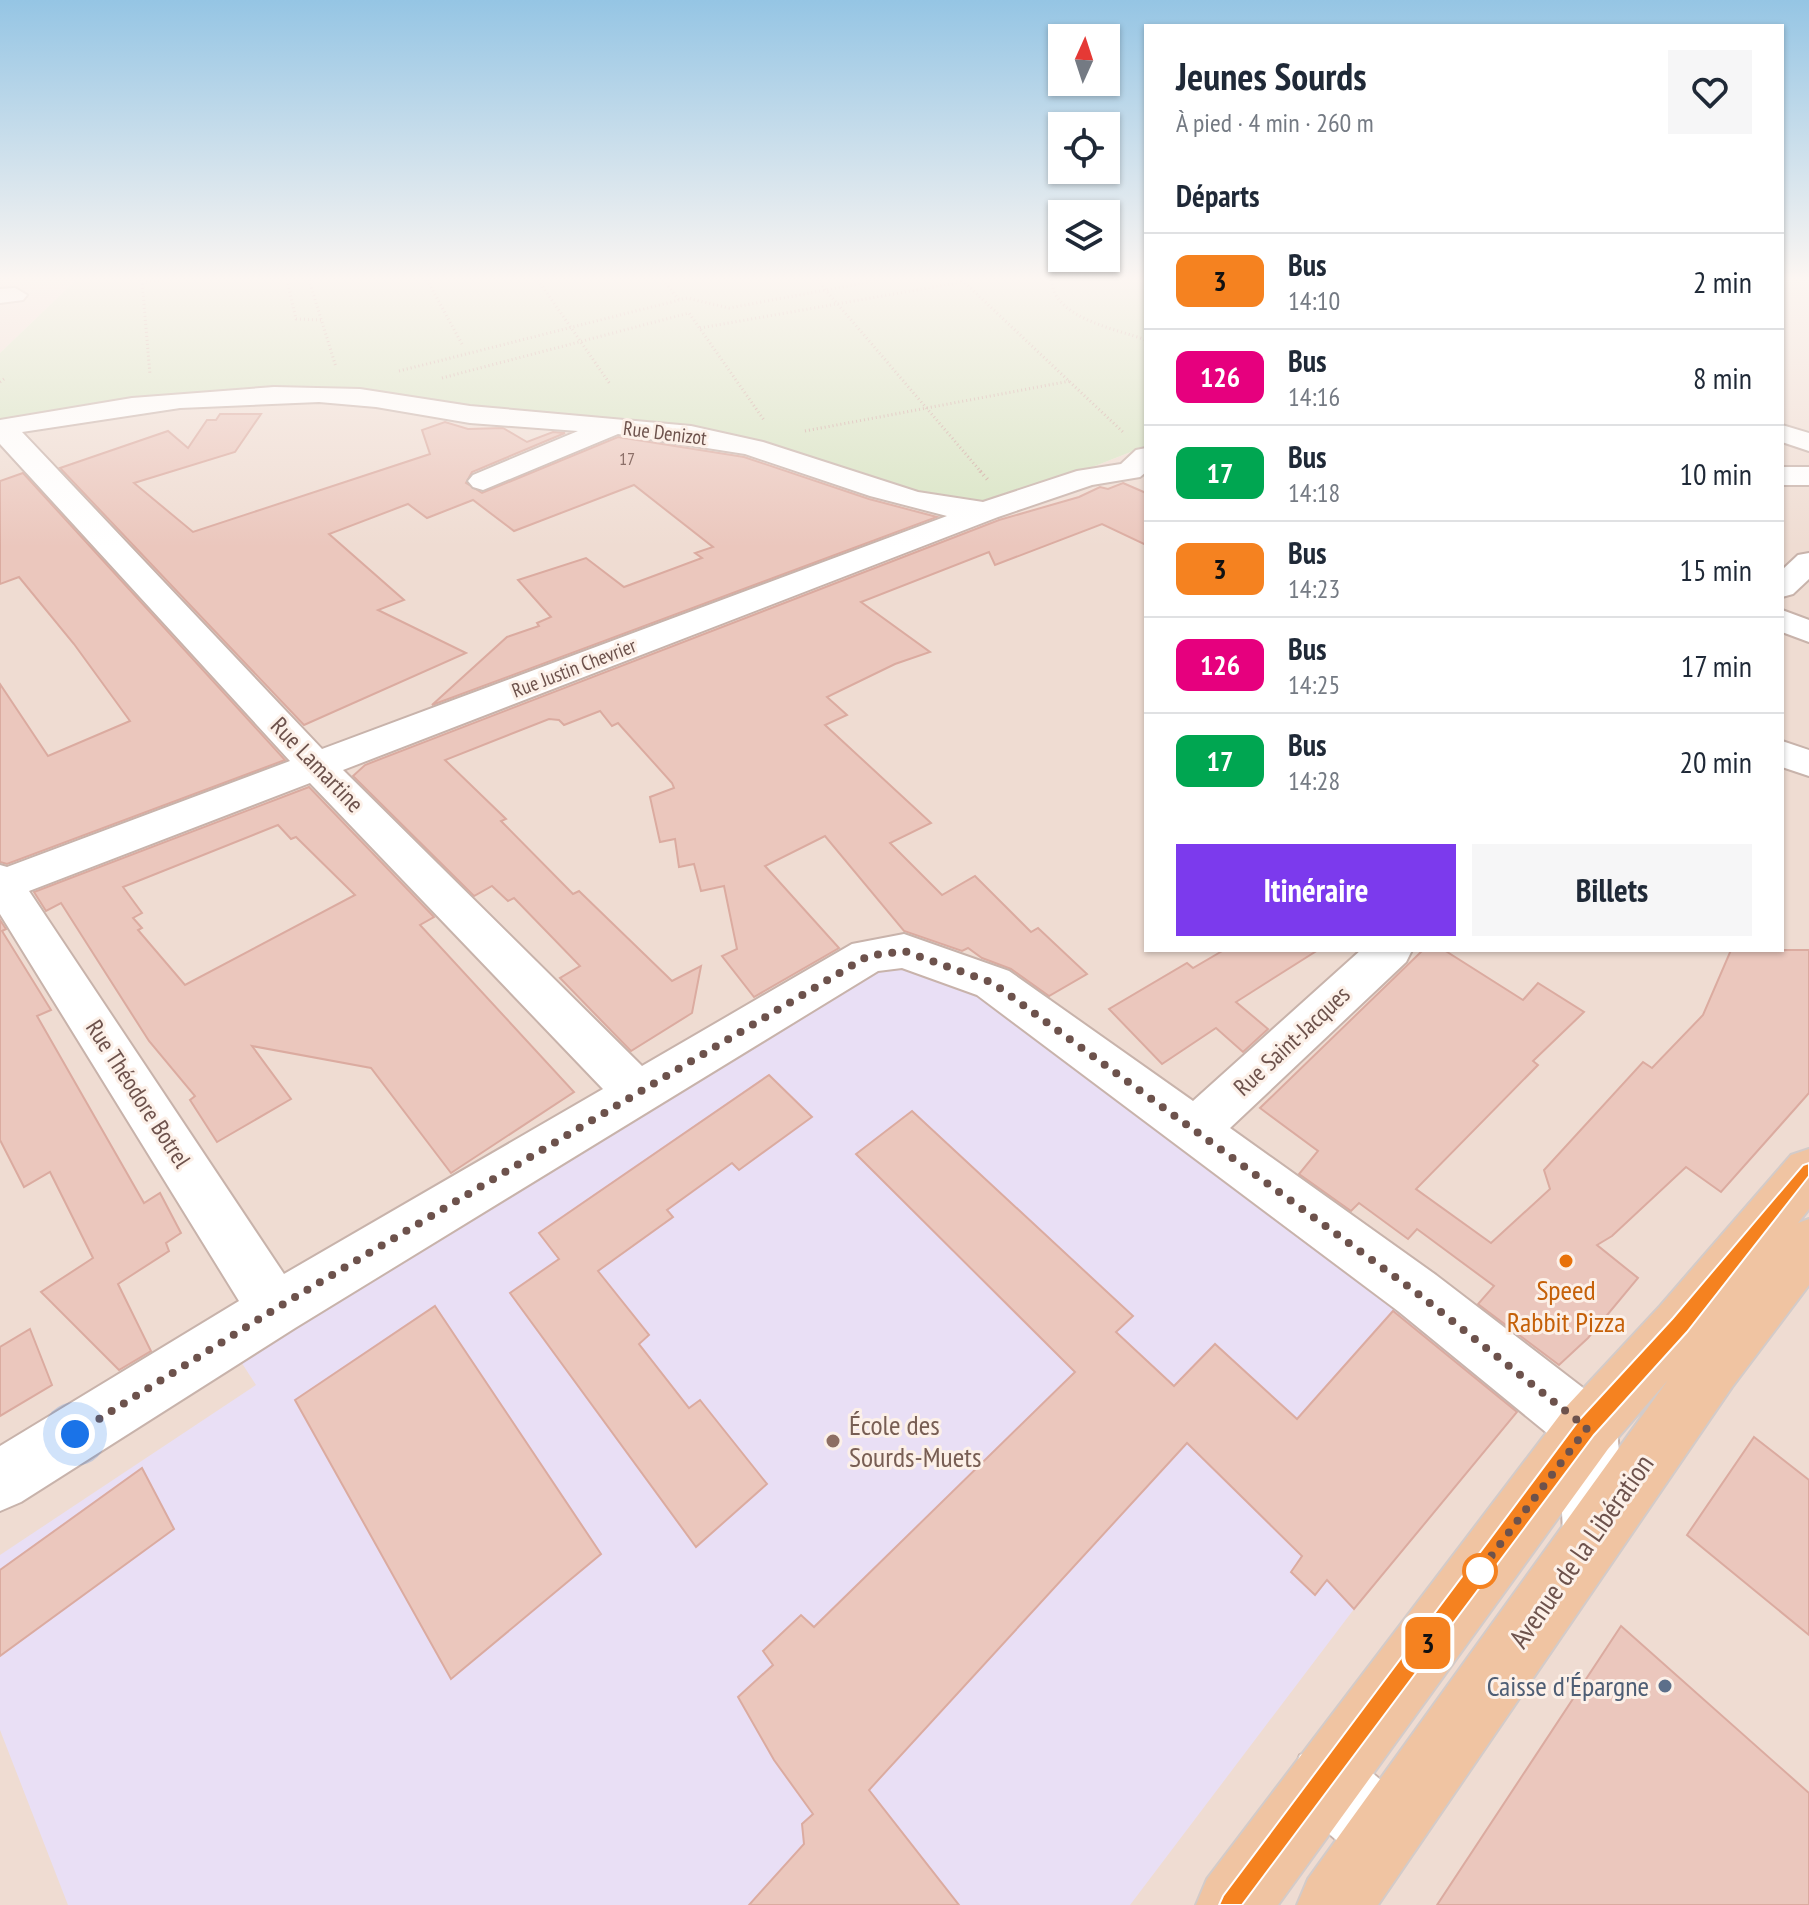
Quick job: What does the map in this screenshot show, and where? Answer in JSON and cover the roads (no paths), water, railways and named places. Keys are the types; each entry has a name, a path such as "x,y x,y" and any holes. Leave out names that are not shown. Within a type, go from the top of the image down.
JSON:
{"main road":[{"name":"Avenue de la Libération","path":"1334,1905 1594,1531 1809,1171"},
{"name":"Avenue de la Libération","path":"1233,1905 1587,1428 1735,1298 1809,1243"}],"street":[{"name":"Rue Denizot","path":"0,428 72,416 229,398 343,396 480,416 671,431 773,453 886,495 948,509 1001,507"},
{"path":"483,481 597,436 613,426"},
{"path":"626,454 671,431"},
{"path":"1784,434 1809,443"},
{"name":"Rue Lamartine","path":"0,436 11,437 316,766 639,1094"},
{"name":"Rue Justin Chevrier","path":"1,883 1001,507 1087,477 1140,465"},
{"path":"1784,476 1809,476"},
{"path":"1784,585 1809,562"},
{"path":"1784,621 1809,632"},
{"path":"1784,754 1809,764"},
{"name":"Rue Théodore Botrel","path":"1,883 275,1309"},
{"path":"0,1481 275,1309 868,956 904,951 993,983 1417,1293 1587,1428 1594,1531"},
{"name":"Rue Saint-Jacques","path":"1194,1131 1388,952"},
{"path":"1325,1780 1384,1833"}],"place":[{"name":"Speed Rabbit Pizza","path":"1566,1261"},
{"name":"École des Sourds-Muets","path":"833,1441"},
{"name":"Caisse d'Épargne","path":"1665,1686"}]}
